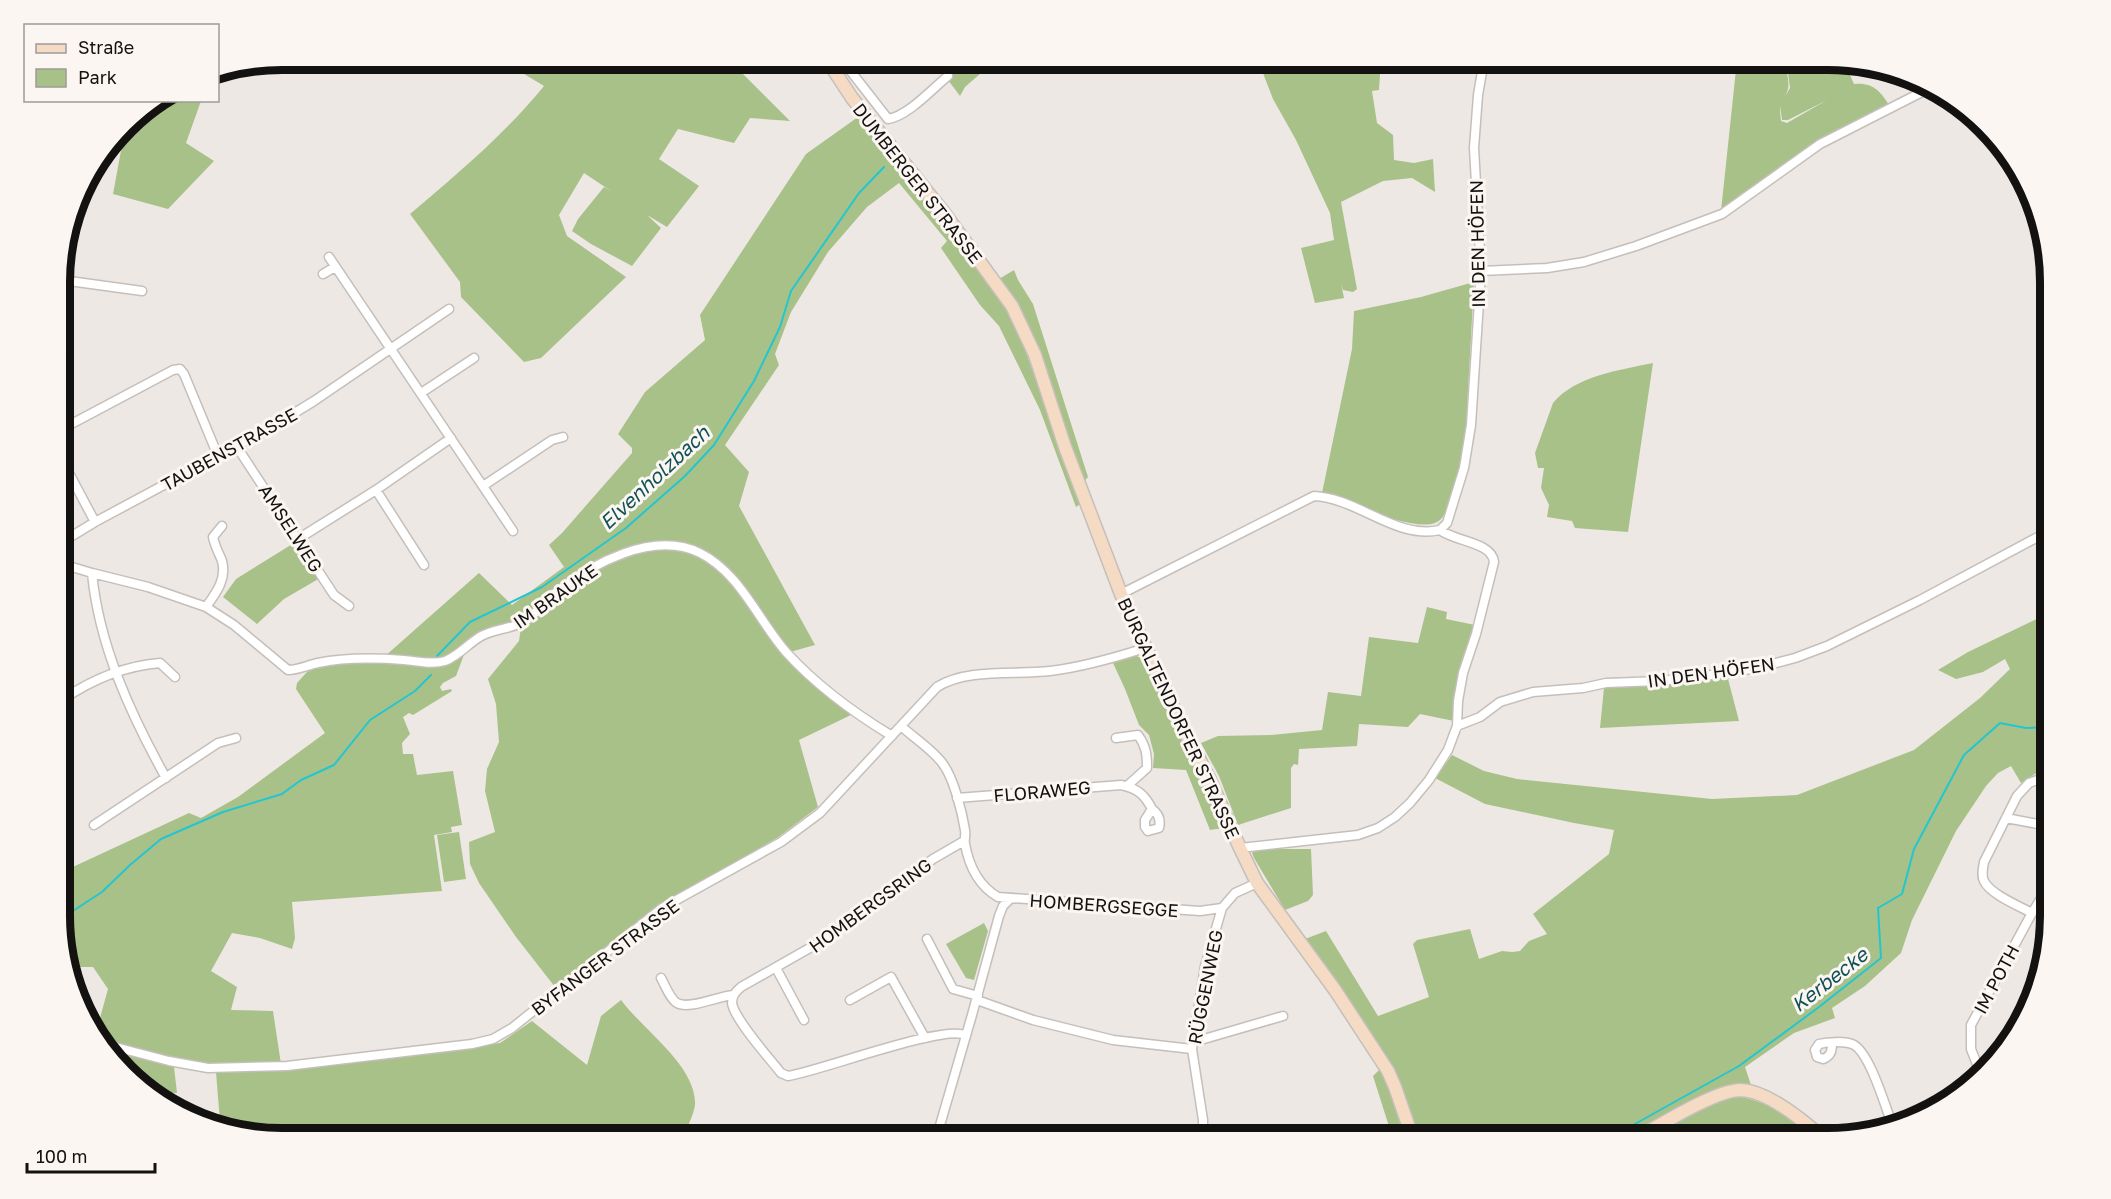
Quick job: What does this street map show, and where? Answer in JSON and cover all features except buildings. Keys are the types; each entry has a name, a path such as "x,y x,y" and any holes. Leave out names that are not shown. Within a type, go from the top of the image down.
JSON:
{"main road":[{"name":"DUMBERGER STRASSE","path":"834,71 849,93 918,178 989,276"},
{"name":"BURGALTENDORFER STRASSE","path":"989,276 1012,306 1025,332 1121,594 1257,884 1335,990 1376,1052 1395,1087 1409,1128"},
{"path":"1656,1128 1723,1093 1741,1090 1767,1098 1812,1128"}],"street":[{"name":"IN DEN HÖFEN","path":"1440,530 1447,524 1468,447 1481,271 1474,148 1482,70"},
{"name":"DUMBERGER STRASSE","path":"850,71 888,119 897,118 908,110 948,75"},
{"path":"1481,271 1548,268 1584,262 1636,246 1722,214 1820,144 1922,92"},
{"path":"329,257 513,531"},
{"path":"323,274 335,267"},
{"path":"70,281 142,291"},
{"name":"TAUBENSTRASSE","path":"70,537 237,447 314,401 449,309"},
{"path":"421,393 474,358"},
{"path":"70,425 173,370 180,369 218,456"},
{"path":"483,486 552,440 563,437"},
{"path":"298,539 376,490 451,438"},
{"name":"AMSELWEG","path":"237,447 334,595 349,606"},
{"path":"70,475 95,522"},
{"path":"376,490 423,565"},
{"path":"1121,594 1314,496 1335,500 1422,532 1440,530 1450,537 1489,550 1493,556 1494,562 1476,634 1462,672 1457,726 1448,750 1429,780 1410,803 1378,828 1358,835 1240,848"},
{"path":"206,607 222,583 222,561 215,549 213,537 222,526"},
{"name":"IN DEN HÖFEN","path":"1457,726 1480,717 1500,702 1533,692 1582,688 1606,683 1660,681 1728,673 1795,658 1827,646 1920,600 2040,535"},
{"name":"IM BRAUKE","path":"70,566 148,587 206,607 234,625 288,670 299,670 317,663 340,660 386,659 434,663 454,657 486,633 514,627 523,622 554,594 591,567 623,553 661,546 689,548 714,561 725,571 784,650 805,671 853,711 892,736"},
{"path":"92,573 96,606 116,672 138,724 166,778"},
{"name":"BYFANGER STRASSE","path":"115,1047 169,1061 208,1068 287,1066 472,1044 493,1039 512,1028 662,908 781,842 820,813 937,687 947,681 962,676 1028,674 1086,665 1145,648"},
{"path":"70,695 116,672 141,664 160,663 175,677"},
{"path":"901,726 943,764 957,798 966,832 964,841 974,871 982,885 998,897 1010,899"},
{"path":"1116,738 1138,735 1148,755 1147,768 1127,786"},
{"path":"94,825 218,743 236,738"},
{"path":"2032,913 1992,891 1985,883 1982,874 1984,862 2017,796 2029,783 2040,779"},
{"path":"1127,786 1134,788 1147,798 1152,809"},
{"name":"FLORAWEG","path":"957,798 1127,786"},
{"path":"2006,818 2040,824"},
{"name":"HOMBERGSRING","path":"661,978 674,1000 680,1004 693,1004 734,994 741,987 822,941 933,859 964,841"},
{"path":"1222,908 1235,893 1257,884"},
{"name":"HOMBERGSEGGE","path":"942,1128 999,916 1003,906 1010,899 1200,911 1222,908"},
{"name":"IM POTH","path":"1978,1068 1971,1049 1971,1025 2040,900"},
{"name":"RÜGGENWEG","path":"1203,1128 1192,1049 1204,975 1222,908"},
{"path":"927,939 952,989 1033,1020 1105,1038 1192,1049"},
{"path":"776,968 804,1020"},
{"path":"850,1000 891,977 925,1038"},
{"path":"734,994 732,1004 738,1016 784,1075 925,1038 956,1032 966,1036"},
{"path":"1194,1040 1204,1040 1283,1016"},
{"path":"1832,1043 1852,1044 1863,1053 1890,1119"}],"green space":[{"path":"1262,70 1380,70 1379,90 1372,91 1377,123 1393,135 1394,160 1414,163 1433,159 1435,192 1412,178 1383,181 1341,202 1357,289 1353,292 1343,290 1341,283 1344,298 1315,303 1301,248 1334,240 1330,213 1296,140 1273,99"},
{"path":"1736,70 1787,70 1788,89 1785,96 1790,88 1788,70 1848,71 1854,84 1871,86 1883,96 1890,106 1852,124 1721,211","holes":["1827,100 1787,123 1781,121 1780,107 1782,120 1788,120"]},
{"path":"519,71 740,71 790,121 750,118 734,143 678,129 659,159 699,186 667,227 647,215 661,228 632,266 572,231 578,219 604,187 611,191 584,173 559,215 567,236 626,277 541,358 524,362 461,297 460,282 410,214 497,137 544,86"},
{"path":"941,71 984,71 965,87 960,96"},
{"path":"171,102 201,102 186,143 214,161 168,209 113,194 122,144 132,132"},
{"path":"858,117 888,149 1010,307 1080,504 1076,507 1040,410 999,326 980,305 941,248 947,241 899,183 867,207 828,252 791,312 775,354 779,365 725,445 749,472 739,506 815,645 790,652 716,559 660,545 590,566 530,615 515,624 478,634 452,655 435,660 384,657 479,573 512,605 564,567 549,545 632,453 632,448 618,434 645,392 705,340 700,315 806,154"},
{"path":"1014,270 1033,304 1088,477 1080,486 1036,355 994,282"},
{"path":"1474,282 1465,446 1456,486 1440,520 1431,524 1401,521 1364,510 1322,493 1352,349 1354,311 1421,297"},
{"path":"1653,363 1628,532 1575,528 1572,521 1547,517 1549,505 1541,488 1544,468 1538,468 1535,453 1553,403 1573,386 1586,380"},
{"path":"294,543 320,578 284,599 257,624 223,597 236,579"},
{"path":"661,547 686,549 713,562 737,585 784,656 853,714 799,740 818,807 777,838 660,905 555,987 516,937 479,883 470,864 469,842 495,832 485,791 487,769 499,742 496,704 488,679 519,641 521,627 569,585 609,560 624,554"},
{"path":"1427,607 1447,612 1446,619 1475,625 1459,670 1454,721 1420,714 1408,727 1359,724 1357,746 1299,749 1298,765 1294,764 1291,768 1291,808 1238,825 1219,776 1201,743 1218,736 1271,735 1322,730 1328,692 1361,696 1369,637 1418,643"},
{"path":"2040,617 2040,771 2021,783 2011,766 1998,773 1986,786 1956,831 1912,920 1901,953 1865,986 1832,1008 1835,1018 1794,1033 1745,1067 1751,1085 1722,1088 1644,1128 1390,1128 1373,1076 1387,1062 1305,939 1326,931 1378,1016 1429,997 1413,944 1417,940 1470,929 1479,959 1502,951 1520,951 1529,941 1547,934 1533,914 1609,854 1614,830 1485,804 1435,778 1452,755 1484,771 1517,779 1712,799 1797,795 1914,750 1980,698 2010,669 2005,659 1983,672 1956,679 1938,670 1968,652"},
{"path":"465,652 456,676 440,687 442,691 451,689 452,691 413,715 409,713 403,717 410,734 402,743 403,754 413,754 417,775 453,771 462,825 451,827 452,832 434,835 442,891 292,902 295,938 292,949 260,938 232,933 211,971 237,987 231,1010 273,1011 281,1064 214,1066 182,1062 112,1042 98,1021 108,989 93,967 77,967 72,945 70,917 70,868 189,813 201,818 238,797 325,733 296,689 297,683 307,672 340,662 387,661 443,665"},
{"path":"1134,655 1144,659 1224,828 1210,830 1186,770 1153,768 1154,754 1149,735 1139,725 1113,663"},
{"path":"1727,675 1739,721 1600,728 1604,688 1682,682"},
{"path":"459,832 466,879 444,882 437,835"},
{"path":"1257,849 1311,849 1313,895 1308,901 1285,910 1254,858 1252,853"},
{"path":"984,923 988,931 974,980 966,978 946,944"},
{"path":"621,1000 678,1062 693,1090 695,1105 687,1128 268,1128 220,1119 216,1072 422,1053 500,1043 532,1021 587,1065 601,1016"},
{"path":"118,1051 174,1067 177,1093 164,1092 153,1085 132,1067"},
{"path":"1730,1096 1754,1100 1776,1110 1801,1128 1666,1128"}],"waterway":[{"name":"Elvenholzbach","path":"437,656 470,622 542,587 626,528 685,476 714,445 754,381 780,327 791,291 859,193 884,167"},
{"name":"Elvenholzbach","path":"70,913 102,892 161,839 223,812 282,794 301,780 334,765 370,720 415,691 431,675"},
{"name":"Kerbecke","path":"1628,1128 1739,1066 1881,958 1878,908 1902,894 1914,849 1964,755 2000,723 2026,728 2040,727"}]}
